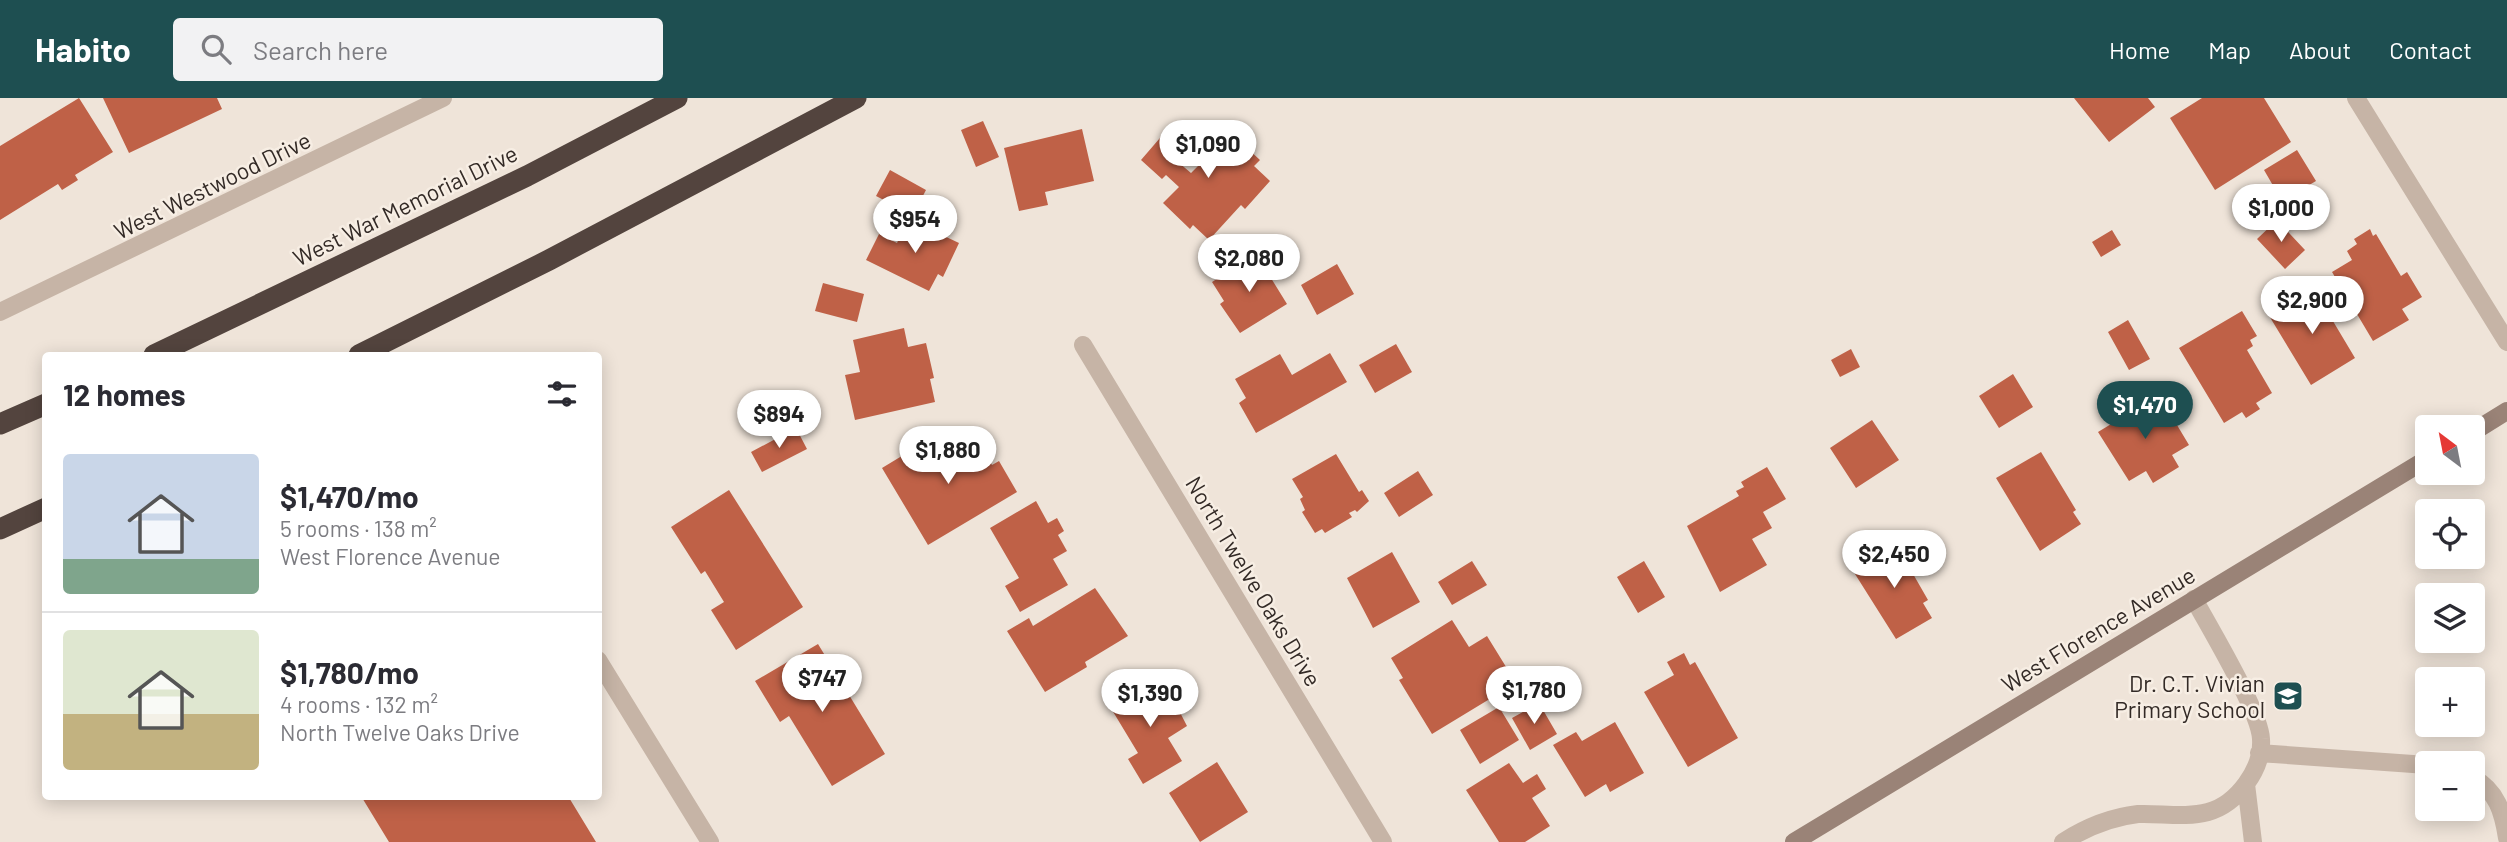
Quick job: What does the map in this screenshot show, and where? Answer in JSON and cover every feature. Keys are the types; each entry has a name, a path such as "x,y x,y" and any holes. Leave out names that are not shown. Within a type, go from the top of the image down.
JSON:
{"highway":[{"name":"West War Memorial Drive","path":"160,352 505,187 677,98"},
{"path":"365,352 549,260 856,98"},
{"path":"0,424 42,406"},
{"path":"0,529 42,510"}],"street":[{"name":"West Westwood Drive","path":"0,312 443,98"},
{"path":"2356,98 2507,342"},
{"name":"North Twelve Oaks Drive","path":"1083,345 1383,842"},
{"path":"2485,425 2507,411"},
{"name":"West Florence Avenue","path":"1794,842 2415,466"},
{"path":"2063,842 2096,824 2136,814 2207,812 2230,801 2246,784 2257,765 2262,738 2248,703 2194,599"},
{"path":"602,666 710,842"},
{"path":"2259,753 2415,764"},
{"path":"2246,784 2253,842"},
{"path":"2485,784 2503,812 2507,838"}],"building":[{"path":"79,98 113,152 75,175 78,180 62,190 58,184 0,220 0,146"},
{"path":"103,98 217,98 222,109 129,153"},
{"path":"2074,98 2148,98 2155,107 2109,142"},
{"path":"2202,98 2264,98 2291,142 2215,190 2170,118"},
{"path":"983,121 999,157 976,167 961,130"},
{"path":"1222,125 1260,160 1254,166 1270,181 1245,209 1241,205 1209,240 1193,225 1190,229 1163,203 1179,187 1166,175 1162,179 1141,160 1166,131 1188,151 1178,162 1191,173 1200,164 1193,158"},
{"path":"1082,129 1094,181 1045,192 1048,205 1019,211 1004,148"},
{"path":"2297,150 2316,181 2282,201 2264,170"},
{"path":"890,170 926,190 913,215 876,196"},
{"path":"908,219 959,243 943,277 938,274 929,291 866,260 879,234 897,243"},
{"path":"2277,220 2305,250 2285,269 2257,239"},
{"path":"2370,229 2373,236 2376,234 2401,276 2407,272 2422,297 2402,309 2409,320 2373,341 2332,272 2352,260 2347,251 2357,244 2354,239"},
{"path":"2112,230 2121,245 2101,257 2092,242"},
{"path":"1256,254 1287,304 1240,333 1220,304 1224,301 1212,282"},
{"path":"1337,264 1354,294 1317,315 1301,285"},
{"path":"823,283 864,294 857,322 815,311"},
{"path":"2312,286 2355,358 2311,385 2268,314"},
{"path":"2242,311 2257,336 2250,340 2253,346 2247,350 2272,393 2256,403 2260,409 2246,418 2242,412 2224,423 2179,348"},
{"path":"2128,320 2150,359 2129,370 2108,332"},
{"path":"904,328 908,347 926,343 934,378 930,379 935,402 855,420 845,375 860,372 853,340"},
{"path":"1396,344 1412,372 1375,393 1359,365"},
{"path":"1851,349 1860,367 1840,377 1831,360"},
{"path":"1330,353 1347,382 1256,433 1239,403 1246,398 1235,379 1280,354 1292,375"},
{"path":"2013,374 2033,407 1999,428 1979,396"},
{"path":"2159,395 2189,445 2172,455 2179,467 2153,483 2146,471 2129,481 2098,432"},
{"path":"1872,420 1899,460 1856,488 1830,448"},
{"path":"796,428 807,449 762,472 751,452"},
{"path":"959,431 970,449 979,444 992,465 999,461 1017,492 928,545 882,468 915,448 920,455"},
{"path":"2041,452 2076,510 2073,512 2081,524 2040,551 1996,478"},
{"path":"1336,454 1359,492 1362,490 1369,501 1357,512 1355,510 1349,513 1352,517 1325,533 1322,529 1315,533 1302,512 1305,510 1300,499 1303,497 1292,479"},
{"path":"1767,467 1786,499 1763,512 1772,528 1752,539 1767,565 1720,592 1687,526 1739,496 1736,491 1744,487 1741,482"},
{"path":"1418,471 1433,495 1399,517 1384,493"},
{"path":"729,490 803,607 736,650 711,610 724,602 705,571 701,574 671,527"},
{"path":"1036,501 1048,523 1057,518 1064,531 1058,535 1067,551 1053,559 1068,585 1020,612 1005,586 1019,578 990,528"},
{"path":"1893,539 1928,600 1923,603 1932,618 1896,639 1855,574 1870,566 1864,556"},
{"path":"1392,552 1420,602 1373,628 1347,578"},
{"path":"1472,561 1487,585 1452,605 1438,582"},
{"path":"1644,561 1665,597 1638,613 1617,577"},
{"path":"1095,588 1128,636 1085,662 1087,667 1045,692 1007,631 1029,618 1033,626"},
{"path":"1452,620 1469,647 1487,636 1516,683 1432,734 1399,680 1403,678 1391,658"},
{"path":"818,644 885,754 832,786 789,716 780,722 755,681"},
{"path":"1684,653 1690,665 1695,662 1738,738 1688,767 1644,692 1674,675 1667,662"},
{"path":"1153,679 1165,699 1171,695 1187,726 1168,738 1182,761 1143,784 1128,759 1138,753 1109,705"},
{"path":"1539,703 1557,734 1530,750 1512,718"},
{"path":"1499,707 1519,740 1480,764 1460,730"},
{"path":"1615,722 1644,773 1610,792 1606,784 1585,797 1553,745 1576,732 1582,741"},
{"path":"1217,762 1248,812 1200,842 1169,793"},
{"path":"1509,763 1523,783 1537,774 1546,789 1532,798 1550,826 1525,842 1499,842 1466,790"},
{"path":"363,800 570,800 596,842 389,842"}],"place":[{"name":"Dr. C.T. Vivian Primary School","path":"2288,696"}]}
